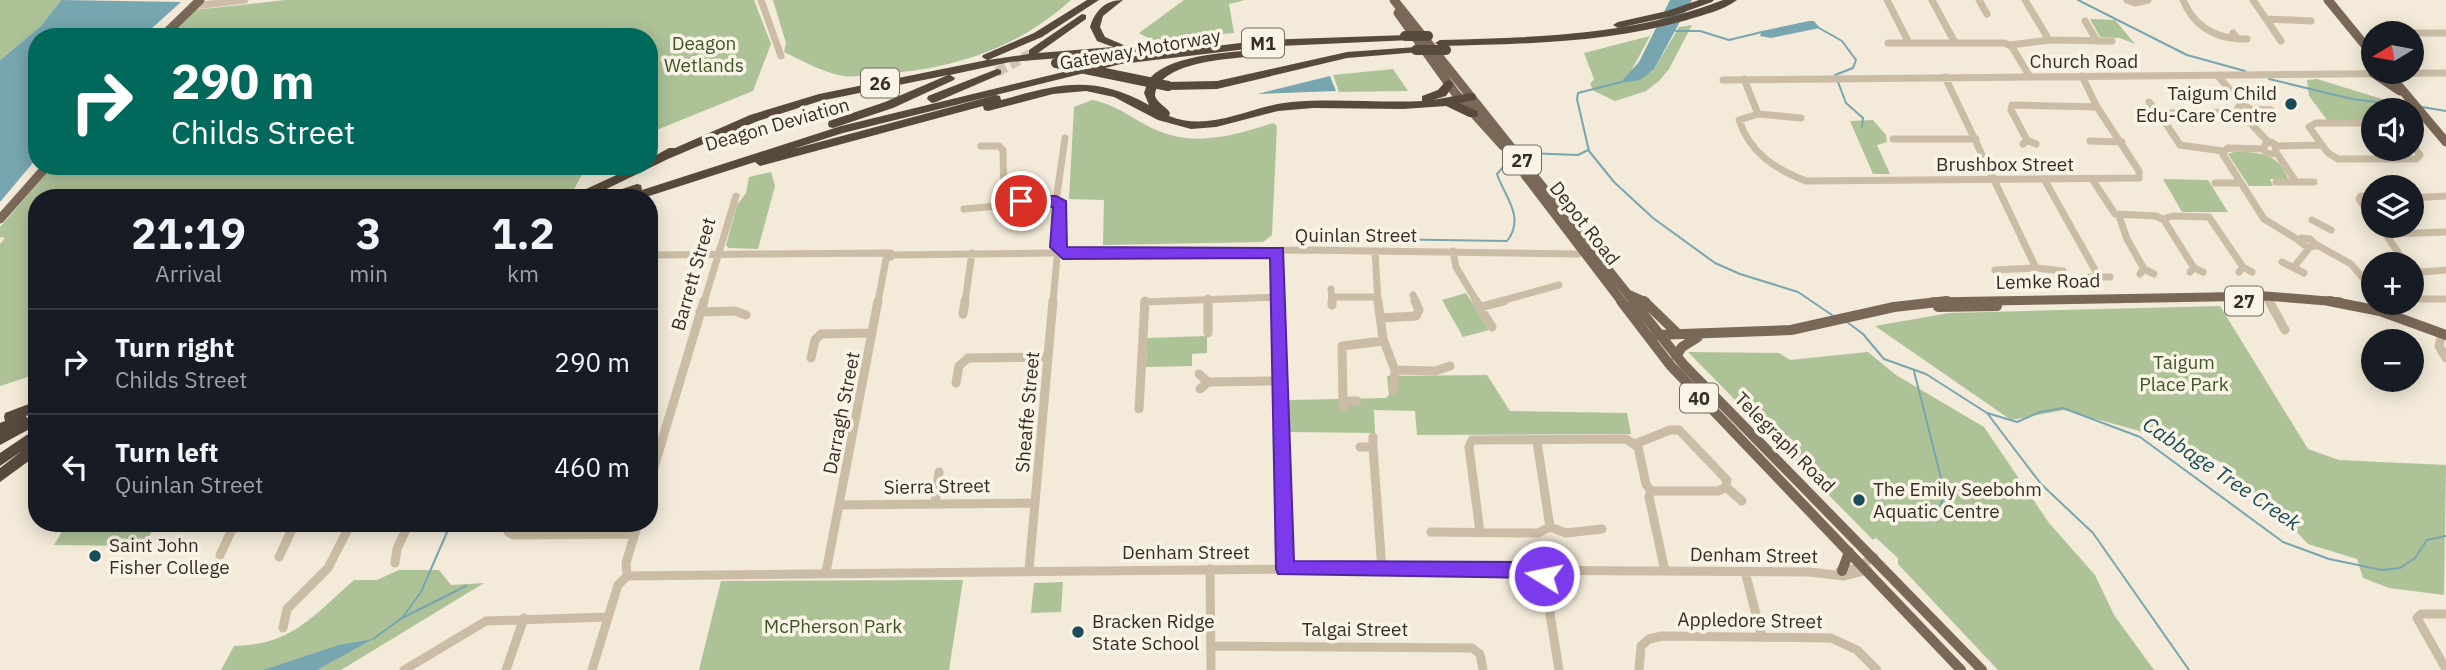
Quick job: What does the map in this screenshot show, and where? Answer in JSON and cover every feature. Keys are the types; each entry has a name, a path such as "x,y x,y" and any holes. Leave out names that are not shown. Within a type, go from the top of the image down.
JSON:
{"highway":[{"name":"Deagon Deviation","path":"658,160 733,120 786,101 937,71 990,56 1038,35 1094,0"},
{"path":"1033,52 1105,0"},
{"path":"1118,0 1099,15 1096,32 1111,45 1140,49"},
{"name":"Gateway Motorway","path":"657,189 841,130 1110,64 1229,46 1410,42 1544,44 1553,40 1696,15 1732,0"},
{"name":"Gateway Motorway","path":"1439,42 1639,25 1705,1"},
{"path":"668,155 746,120 819,98 1010,59 1140,49 1248,36 1439,42"},
{"path":"783,140 890,105 977,70 1021,63 1056,63 1168,86 1217,85 1410,42"},
{"name":"Gateway Motorway","path":"658,195 839,140 1109,71 1192,56 1276,48 1410,42"},
{"path":"1276,48 1166,69 1152,81 1150,99 1166,113 1195,118 1294,100 1426,99 1461,93"},
{"name":"Deagon Deviation","path":"635,189 783,140 922,102 997,72"},
{"path":"839,140 854,140 1073,88 1109,91 1165,119 1191,125 1213,124 1295,105 1409,106 1447,102 1461,93"},
{"path":"1447,102 1473,114"},
{"name":"Deagon Deviation","path":"596,189 626,175"},
{"path":"0,422 28,409"},
{"path":"0,429 28,416"},
{"path":"0,440 28,423"},
{"path":"2,458 28,439"},
{"path":"0,476 28,454"}],"main road":[{"name":"Depot Road","path":"1388,0 1580,239 1585,252 1655,338"},
{"name":"Depot Road","path":"1394,0 1473,114 1628,294"},
{"path":"2328,0 2361,40"},
{"path":"172,28 197,3"},
{"path":"2391,84 2404,92"},
{"path":"2398,84 2446,142"},
{"path":"0,219 39,175"},
{"name":"27","path":"1628,294 1641,299 1676,332"},
{"name":"Telegraph Road","path":"1628,294 1655,338 1718,418 1961,670"},
{"name":"Lemke Road","path":"1655,338 1777,337 1865,317 1943,307 2268,298 2312,298 2358,305 2443,337"},
{"name":"Lemke Road","path":"1655,338 1676,332 1812,329"},
{"path":"1676,356 1682,347 1698,337"},
{"name":"Telegraph Road","path":"1655,338 1877,559 1982,670"},
{"path":"1836,572 1849,552"}],"street":[{"path":"197,3 245,0"},
{"path":"761,0 780,56"},
{"path":"1887,0 1908,41"},
{"path":"1932,0 1954,40"},
{"path":"1978,15 1989,16 1979,0"},
{"path":"2025,0 2049,40"},
{"path":"2127,0 2148,1 2154,8"},
{"path":"2183,0 2204,30 2222,39 2236,36 2247,39"},
{"path":"2253,0 2281,41"},
{"path":"2267,19 2311,21"},
{"path":"2085,21 2097,41"},
{"path":"2424,33 2446,33"},
{"path":"1888,43 1954,40 2010,45 2049,40 2112,41"},
{"path":"2010,45 2030,77"},
{"name":"Church Road","path":"1723,80 2361,73"},
{"name":"Church Road","path":"2424,73 2446,73"},
{"path":"2081,76 2097,107 2122,142"},
{"path":"2218,76 2297,182"},
{"path":"1944,77 1996,179 2001,200 2036,268"},
{"path":"1744,79 1758,114 1801,118"},
{"path":"2149,102 2177,143 2222,151 2322,145"},
{"path":"2036,144 2025,142 2010,109 2012,105 2097,107"},
{"path":"2159,113 2270,110"},
{"name":"Brushbox Street","path":"1758,114 1740,120 1747,142 1759,156 1806,181 2140,177 2122,142"},
{"path":"2361,123 2310,124 2330,155 2340,160 2361,160"},
{"name":"Sheaffe Street","path":"1029,570 1061,205 1056,201 1065,138"},
{"path":"1893,139 1976,139"},
{"path":"2087,142 2122,142"},
{"path":"987,144 1003,150 1004,201"},
{"path":"2222,151 2223,158 2266,221 2351,264 2361,276"},
{"path":"2044,179 2076,232 2094,277 2110,277"},
{"path":"2092,179 2112,212 2119,216 2209,218 2241,270 2252,272"},
{"path":"2276,183 2314,182"},
{"path":"2215,183 2240,183"},
{"name":"Barrett Street","path":"658,454 736,196"},
{"path":"2424,197 2446,196"},
{"path":"968,211 998,206 1004,201 1056,201"},
{"path":"2119,216 2142,271 2154,274"},
{"path":"2163,219 2195,271"},
{"path":"2312,220 2332,230"},
{"path":"2294,267 2320,224"},
{"path":"2424,233 2442,232 2446,241"},
{"path":"1564,253 1580,239"},
{"path":"1375,251 1378,290 1376,297 1384,341 1395,370 1394,391"},
{"path":"1453,251 1456,267 1492,327"},
{"path":"1277,252 1285,569"},
{"name":"Quinlan Street","path":"658,255 1585,252"},
{"path":"963,314 972,253"},
{"name":"Darragh Street","path":"826,572 887,256"},
{"path":"2282,262 2304,273"},
{"path":"1995,270 2036,268 2063,271"},
{"path":"2424,272 2446,270"},
{"path":"1481,307 1559,285"},
{"path":"1381,318 1418,315 1419,310 1413,295"},
{"path":"1332,297 1376,297"},
{"path":"1208,298 1208,332"},
{"path":"1139,408 1144,301 1278,298"},
{"path":"2268,298 2285,330"},
{"path":"2424,299 2446,299"},
{"path":"700,312 735,311 746,315"},
{"path":"811,358 815,340 821,334 872,332"},
{"path":"2443,337 2440,349 2446,358"},
{"path":"1357,401 1343,404 1342,346 1384,341"},
{"path":"956,383 959,366 968,358 1048,357"},
{"path":"1395,370 1435,371 1450,366"},
{"path":"1199,374 1208,382"},
{"path":"1200,389 1208,382 1280,381"},
{"path":"1480,532 1470,443 1478,439 1537,442 1623,439 1635,444 1670,430 1682,432 1724,475 1726,487 1745,502"},
{"path":"1360,447 1373,442 1382,570"},
{"path":"1537,442 1550,527"},
{"path":"1635,444 1646,484 1651,491"},
{"path":"935,503 939,472"},
{"path":"1651,491 1715,491 1726,487"},
{"path":"1651,491 1649,497 1665,571"},
{"name":"Sierra Street","path":"839,505 1035,503"},
{"path":"1550,527 1566,533 1602,529"},
{"path":"1431,532 1541,533 1550,527"},
{"path":"220,555 231,532"},
{"path":"279,557 291,532"},
{"path":"283,628 287,609 328,568 346,532"},
{"path":"395,563 397,549 406,532"},
{"path":"508,532 513,535 635,534 626,563 627,576 618,585 592,670"},
{"name":"Denham Street","path":"627,576 1285,569 1836,572 1849,576 1877,559"},
{"path":"1210,569 1211,670"},
{"path":"1543,570 1559,670"},
{"path":"1745,572 1762,637"},
{"path":"2446,614 2421,614 2417,618 2446,669"},
{"path":"407,669 485,621 608,617"},
{"path":"506,670 524,618"},
{"name":"Appledore Street","path":"1639,670 1639,648 1653,637 1831,638 1857,650 1877,670"},
{"name":"Talgai Street","path":"1211,646 1467,647 1480,654 1483,670"}],"green space":[{"path":"0,0 61,0 41,26 28,28 28,37 0,60"},
{"name":"Deagon Wetlands","path":"285,0 754,0 771,44 753,91 658,129 658,28 177,28 194,10"},
{"path":"773,0 1071,0 1027,32 980,55 929,68 851,77 828,72 784,52 786,43"},
{"path":"1184,0 1245,0 1229,4 1234,33 1152,40 1139,33"},
{"path":"2090,19 2115,20 2135,44 2120,38 2100,37"},
{"path":"1692,25 1669,69 1646,91 1615,101 1594,91 1590,84 1594,79 1584,53 1650,36 1630,73 1654,69 1679,27"},
{"path":"1393,69 1408,91 1339,92 1333,75"},
{"path":"2317,79 2379,98 2361,98 2361,120 2327,120 2309,96 2307,80"},
{"path":"1092,100 1114,107 1146,125 1178,137 1210,138 1241,133 1273,123 1277,126 1272,235 1263,242 1103,245 1104,200 1069,199 1074,107"},
{"path":"1873,120 1886,135 1887,142 1877,145 1890,174 1873,174 1850,121"},
{"path":"2228,154 2260,154 2274,159 2288,179 2270,179 2273,186 2249,186"},
{"path":"771,172 775,186 758,249 729,248 726,245 737,205 746,193 749,177"},
{"path":"45,175 582,175 574,189 33,189"},
{"path":"2163,179 2208,180 2228,212 2182,212"},
{"path":"28,195 28,377 0,386 0,244 5,238 0,237 0,227"},
{"path":"1466,293 1489,330 1463,337 1442,300"},
{"name":"Taigum Place Park","path":"2220,306 2308,449 2339,460 2446,465 2444,595 2389,588 2363,578 2357,559 2308,544 2291,526 2240,488 2226,465 2186,444 2064,410 2011,420 1875,326 1949,313"},
{"path":"1207,336 1207,353 1192,354 1192,366 1146,367 1147,338"},
{"path":"1688,352 1779,353 1790,360 1868,352 1896,375 1984,427 2049,523 2095,575 2114,615 2154,670 1998,670 1898,564 1898,558 1876,538 1873,540"},
{"path":"1487,375 1510,411 1627,413 1631,434 1417,435 1415,411 1374,410 1375,433 1290,432 1289,400 1386,398 1389,395 1387,376"},
{"path":"62,532 152,532 143,546 54,545"},
{"path":"399,570 439,570 451,585 484,583 341,670 221,670 234,646 254,644 287,634 313,616 354,580 377,580"},
{"name":"McPherson Park","path":"963,580 949,670 699,670 721,581"},
{"path":"1063,582 1061,612 1031,613 1034,583"}],"water":[{"path":"61,0 181,2 152,28 39,28"},
{"path":"1670,0 1692,0 1654,69 1640,80 1620,83 1639,62"},
{"path":"1814,21 1820,28 1771,38 1760,36 1762,31"},
{"path":"28,37 28,169 0,202 0,60"},
{"path":"1330,76 1336,91 1257,94"},
{"path":"373,639 317,670 263,670 339,645"}],"waterway":[{"path":"2078,0 2187,55 2245,71"},
{"path":"1819,28 1842,41 1856,60 1853,68 1835,75"},
{"path":"1676,31 1700,31 1729,40 1762,32"},
{"path":"2269,79 2361,100"},
{"name":"Cabbage Tree Creek","path":"1621,82 1578,93 1577,99 1589,151 1614,182 1653,218 1715,263 1740,274 1798,292 1832,315"},
{"path":"1838,82 1846,103 1863,118 1862,127"},
{"path":"2424,107 2446,111"},
{"path":"1525,153 1578,155 1588,150"},
{"path":"1373,239 1507,241 1512,232 1514,215 1497,174 1504,166"},
{"name":"Cabbage Tree Creek","path":"1847,322 1863,334 1884,359 1926,374 1987,413"},
{"path":"1914,371 1945,494 1934,521"},
{"name":"Cabbage Tree Creek","path":"1987,413 2017,422 2040,412 2063,408 2140,437 2283,542 2329,559 2382,570 2400,568 2415,558 2427,540 2446,536"},
{"path":"1987,413 2041,484 2093,533 2189,670"},
{"path":"402,618 421,592 447,532"},
{"path":"402,618 466,586"},
{"path":"373,639 402,618"}],"tunnel":[{"path":"997,72 1030,54"}],"place":[{"name":"Taigum Child Edu-Care Centre","path":"2291,104"},
{"name":"The Emily Seebohm Aquatic Centre","path":"1859,500"},
{"name":"Saint John Fisher College","path":"95,556"},
{"name":"Bracken Ridge State School","path":"1078,632"}],"route":[{"path":"1021,201 1056,201 1061,205 1058,249 1063,253 1277,252 1285,569 1543,570 1544,576"}]}
